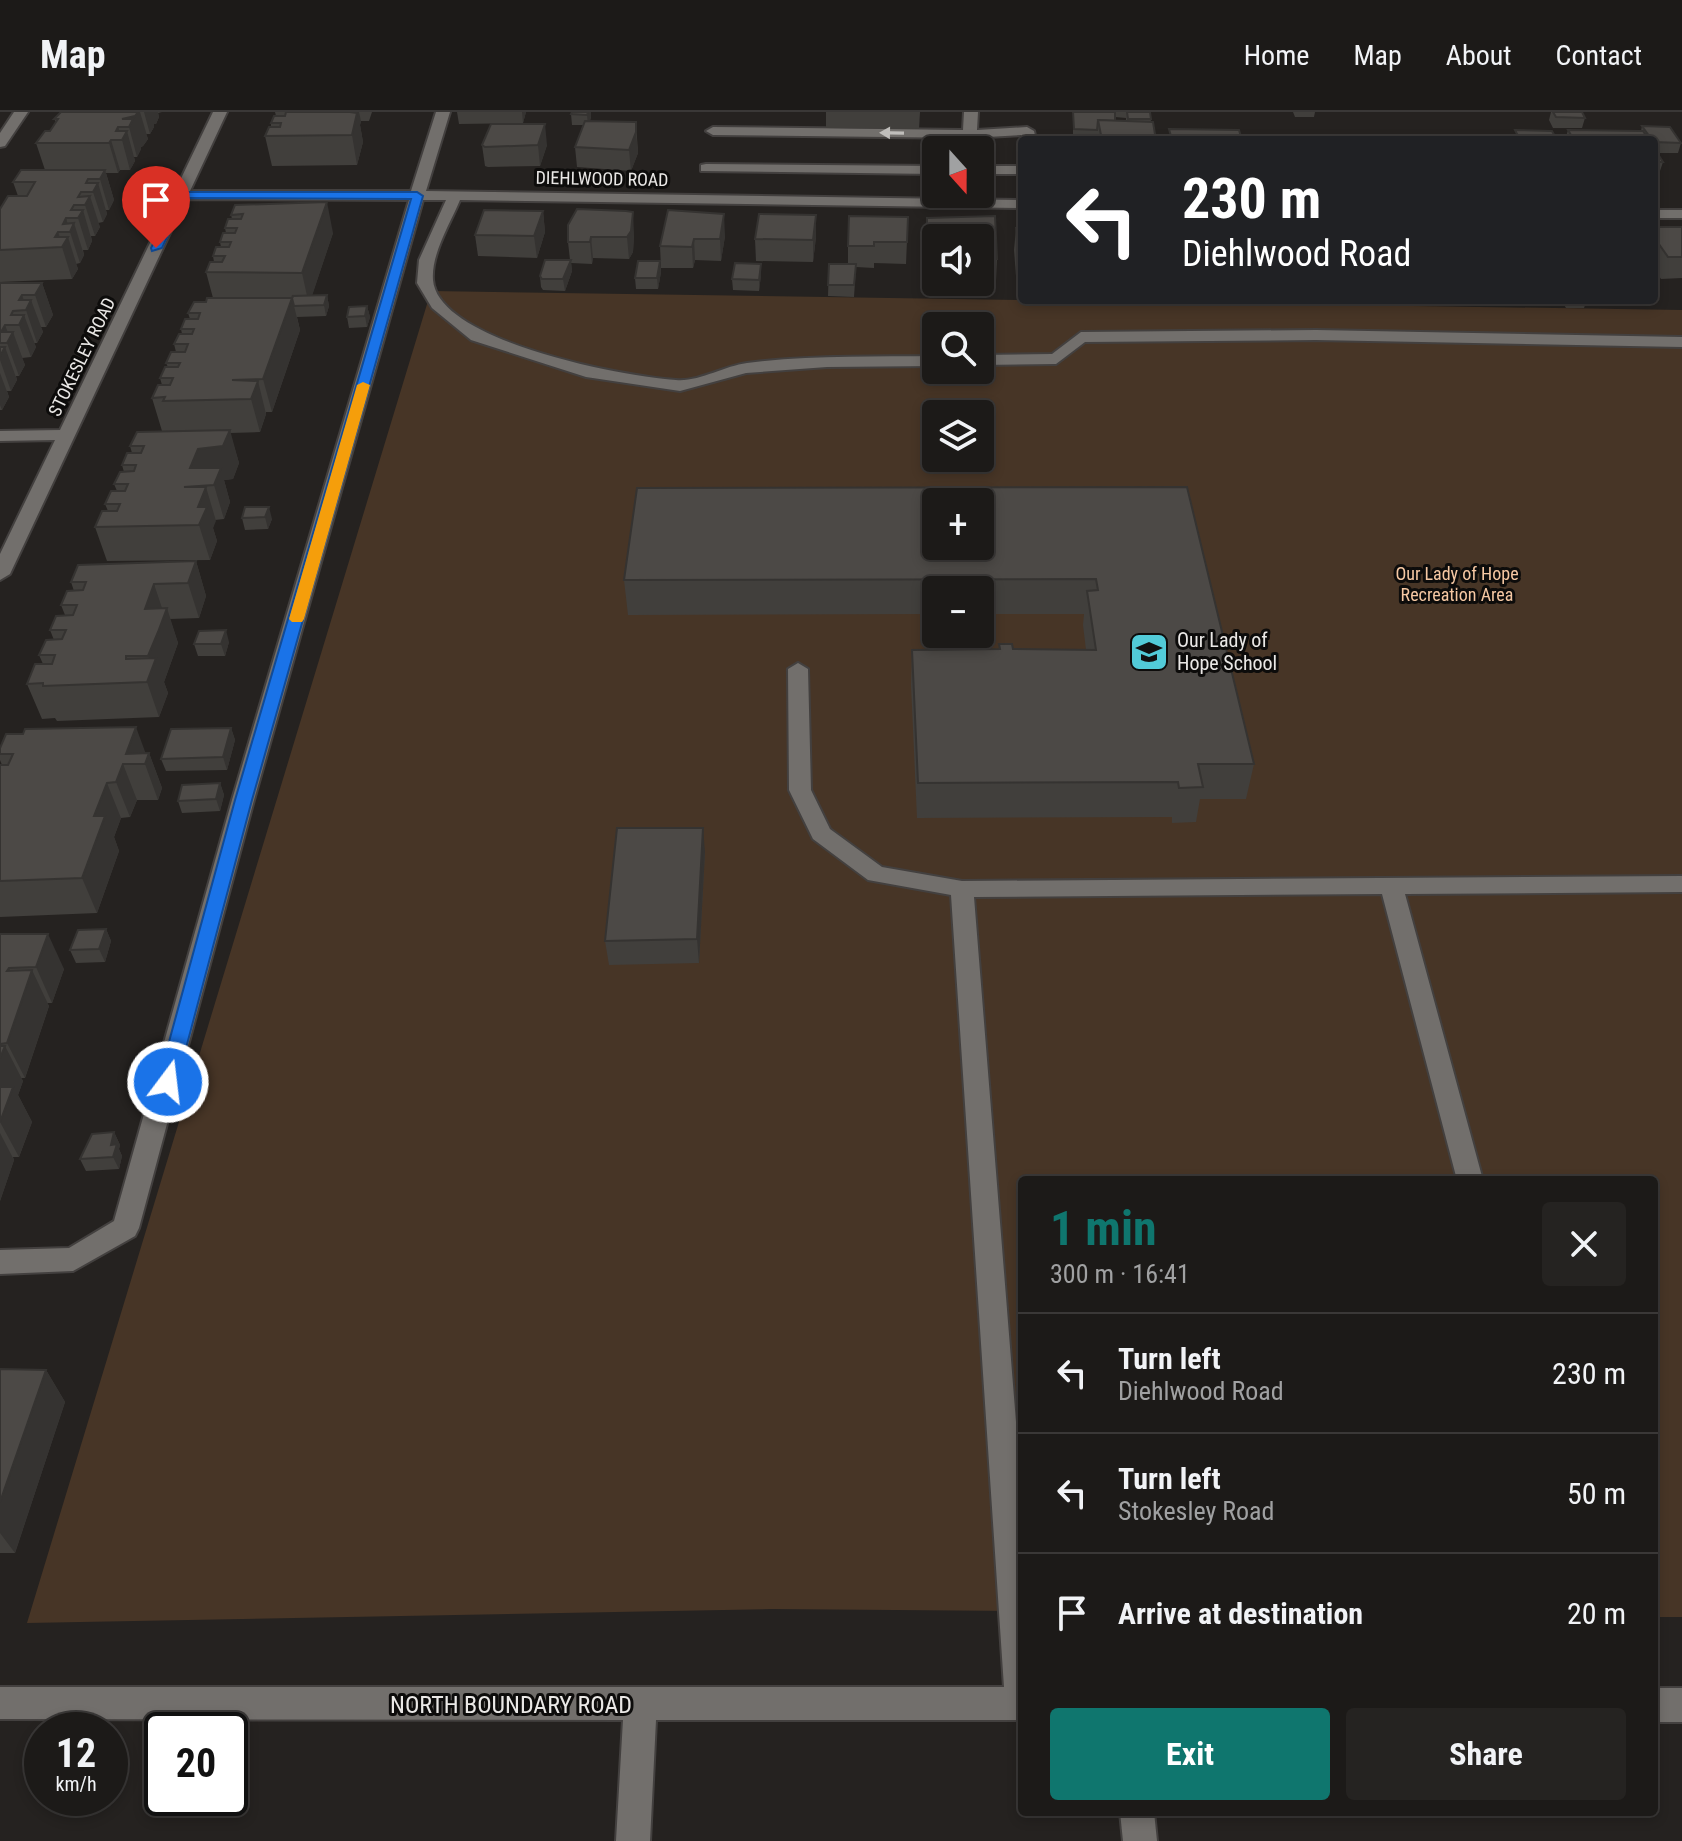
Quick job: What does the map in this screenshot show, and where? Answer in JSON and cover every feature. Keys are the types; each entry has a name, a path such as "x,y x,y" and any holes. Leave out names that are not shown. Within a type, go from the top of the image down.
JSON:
{"street":[{"path":"0,143 21,112"},
{"name":"STOKESLEY ROAD","path":"0,574 220,112"},
{"path":"0,1262 73,1259 125,1228 243,800 443,112"},
{"path":"700,199 716,112"},
{"path":"970,134 971,112"},
{"path":"709,149 1027,131 1028,136"},
{"path":"709,149 922,169"},
{"path":"994,170 1018,170"},
{"name":"DIEHLWOOD ROAD","path":"182,195 1018,204"},
{"path":"455,196 427,260 425,283 438,305 477,337 586,372 680,386 745,368 922,362"},
{"path":"1658,214 1682,214"},
{"path":"994,360 1056,359 1081,337 1316,335 1682,342"},
{"path":"0,436 67,435"},
{"path":"798,669 800,790 821,834 876,874 962,889 1682,884"},
{"path":"1391,886 1469,1176"},
{"path":"962,889 1018,1650"},
{"name":"NORTH BOUNDARY ROAD","path":"0,1703 1018,1704"},
{"path":"1658,1705 1682,1705"},
{"path":"633,1841 640,1706"},
{"path":"1137,1816 1140,1841"}],"green space":[{"name":"Our Lady of Hope Recreation Area","path":"431,291 1018,300 1018,304 1287,304 1682,310 1682,1617 1658,1617 1658,1176 1018,1176 1018,1611 772,1609 27,1623"}],"building":[{"path":"61,112 138,112 135,116 122,119 133,119 129,127 118,127 116,131 127,131 122,140 111,140 109,143 36,143 45,131 50,131 58,119 54,119"},
{"path":"286,112 357,113 352,135 265,136 269,127 280,127 281,123 271,123 274,116 285,116"},
{"path":"572,112 588,112 587,115"},
{"path":"1073,112 1115,112 1115,121 1098,120 1097,130 1074,129"},
{"path":"1127,112 1150,112 1151,119 1128,119"},
{"path":"1553,112 1582,112 1585,118 1556,117"},
{"path":"1098,120 1153,122 1155,136 1101,136"},
{"path":"585,121 636,122 636,132 629,150 575,147"},
{"path":"491,124 545,124 538,145 485,147 482,145"},
{"path":"1642,126 1670,127 1681,143 1658,142 1658,136 1649,136"},
{"path":"1169,129 1239,130 1241,136 1171,136"},
{"path":"1515,130 1552,131 1555,136 1518,136"},
{"path":"1568,130 1643,131 1646,136 1572,136"},
{"path":"21,170 105,170 100,179 88,179 86,183 98,183 93,192 81,192 78,197 90,196 85,205 74,205 71,210 83,210 78,218 66,218 63,224 74,223 70,232 58,232 55,237 68,237 62,247 0,250 0,209 8,196 27,196 35,182 13,182"},
{"path":"327,202 302,273 206,272 210,262 222,262 225,256 213,256 216,247 229,247 231,242 220,242 223,233 235,233 237,228 225,228 228,219 241,219 243,214 231,215 235,205"},
{"path":"577,209 633,212 631,231 627,237 591,237 590,242 568,242 568,225"},
{"path":"484,210 543,211 534,236 475,235"},
{"path":"668,210 724,214 720,239 694,239 692,247 660,246"},
{"path":"759,214 816,215 813,240 755,239"},
{"path":"849,216 908,217 907,242 848,246"},
{"path":"995,216 997,259 994,259 994,224 927,224 927,218"},
{"path":"1658,227 1682,227 1682,257 1668,257 1658,243"},
{"path":"545,260 571,260 563,279 542,279 540,276"},
{"path":"638,261 660,261 657,278 635,278"},
{"path":"735,263 761,264 759,280 732,279"},
{"path":"829,264 856,264 854,285 828,285"},
{"path":"0,283 42,283 35,295 22,295 19,300 31,300 26,310 13,311 11,315 24,315 19,325 5,325 1,332 13,332 7,343 0,343"},
{"path":"327,295 324,305 294,306 292,298"},
{"path":"207,298 292,298 263,379 232,380 258,381 251,399 163,401 165,397 152,398 158,385 170,385 173,378 160,378 165,367 178,367 180,363 166,363 171,352 185,352 188,344 174,344 179,334 192,334 194,329 181,329 185,319 198,319 200,313 188,313 194,302 206,302"},
{"path":"367,306 365,316 347,317 349,307"},
{"path":"230,430 223,446 198,449 190,468 221,468 214,485 184,487 206,487 198,507 207,507 199,525 95,527 102,511 117,511 120,504 105,504 111,491 125,491 128,484 114,484 120,472 134,471 136,465 122,465 127,453 141,453 144,446 130,446 137,432"},
{"name":"Our Lady of Hope School","path":"1187,487 1254,764 1198,764 1203,787 1179,788 1178,782 918,783 912,650 1000,649 999,644 1012,644 1013,649 1096,650 1087,591 1098,590 1096,579 922,576 922,579 624,580 637,488"},
{"path":"245,507 269,507 265,517 242,518"},
{"path":"196,561 188,583 154,584 145,609 167,608 158,632 148,656 126,656 126,659 156,658 147,682 27,684 35,664 52,664 55,655 39,655 46,640 62,639 66,630 50,630 56,616 73,615 77,605 61,605 67,591 83,590 86,582 71,582 78,565"},
{"path":"226,630 221,644 194,644 199,631"},
{"path":"136,727 126,754 149,753 145,764 123,764 116,782 107,783 94,816 105,816 82,878 0,881 0,765 8,765 13,754 0,754 6,734 23,734 25,729"},
{"path":"231,728 223,757 161,759 171,729"},
{"path":"220,783 216,799 178,801 182,785"},
{"path":"617,828 703,828 697,939 605,941"},
{"path":"106,929 99,949 70,950 78,930"},
{"path":"0,934 48,934 36,967 9,968 7,971 32,970 7,1043 0,1044"},
{"path":"0,1087 13,1087 0,1122"},
{"path":"114,1132 111,1145 117,1144 113,1157 80,1159 92,1134"},
{"path":"0,1369 46,1370 0,1502"}],"slow traffic":[{"path":"297,619 363,385"}],"place":[{"name":"Our Lady of Hope School","path":"1149,652"}],"route":[{"path":"156,248 182,195 417,196 243,800 168,1082"}]}
